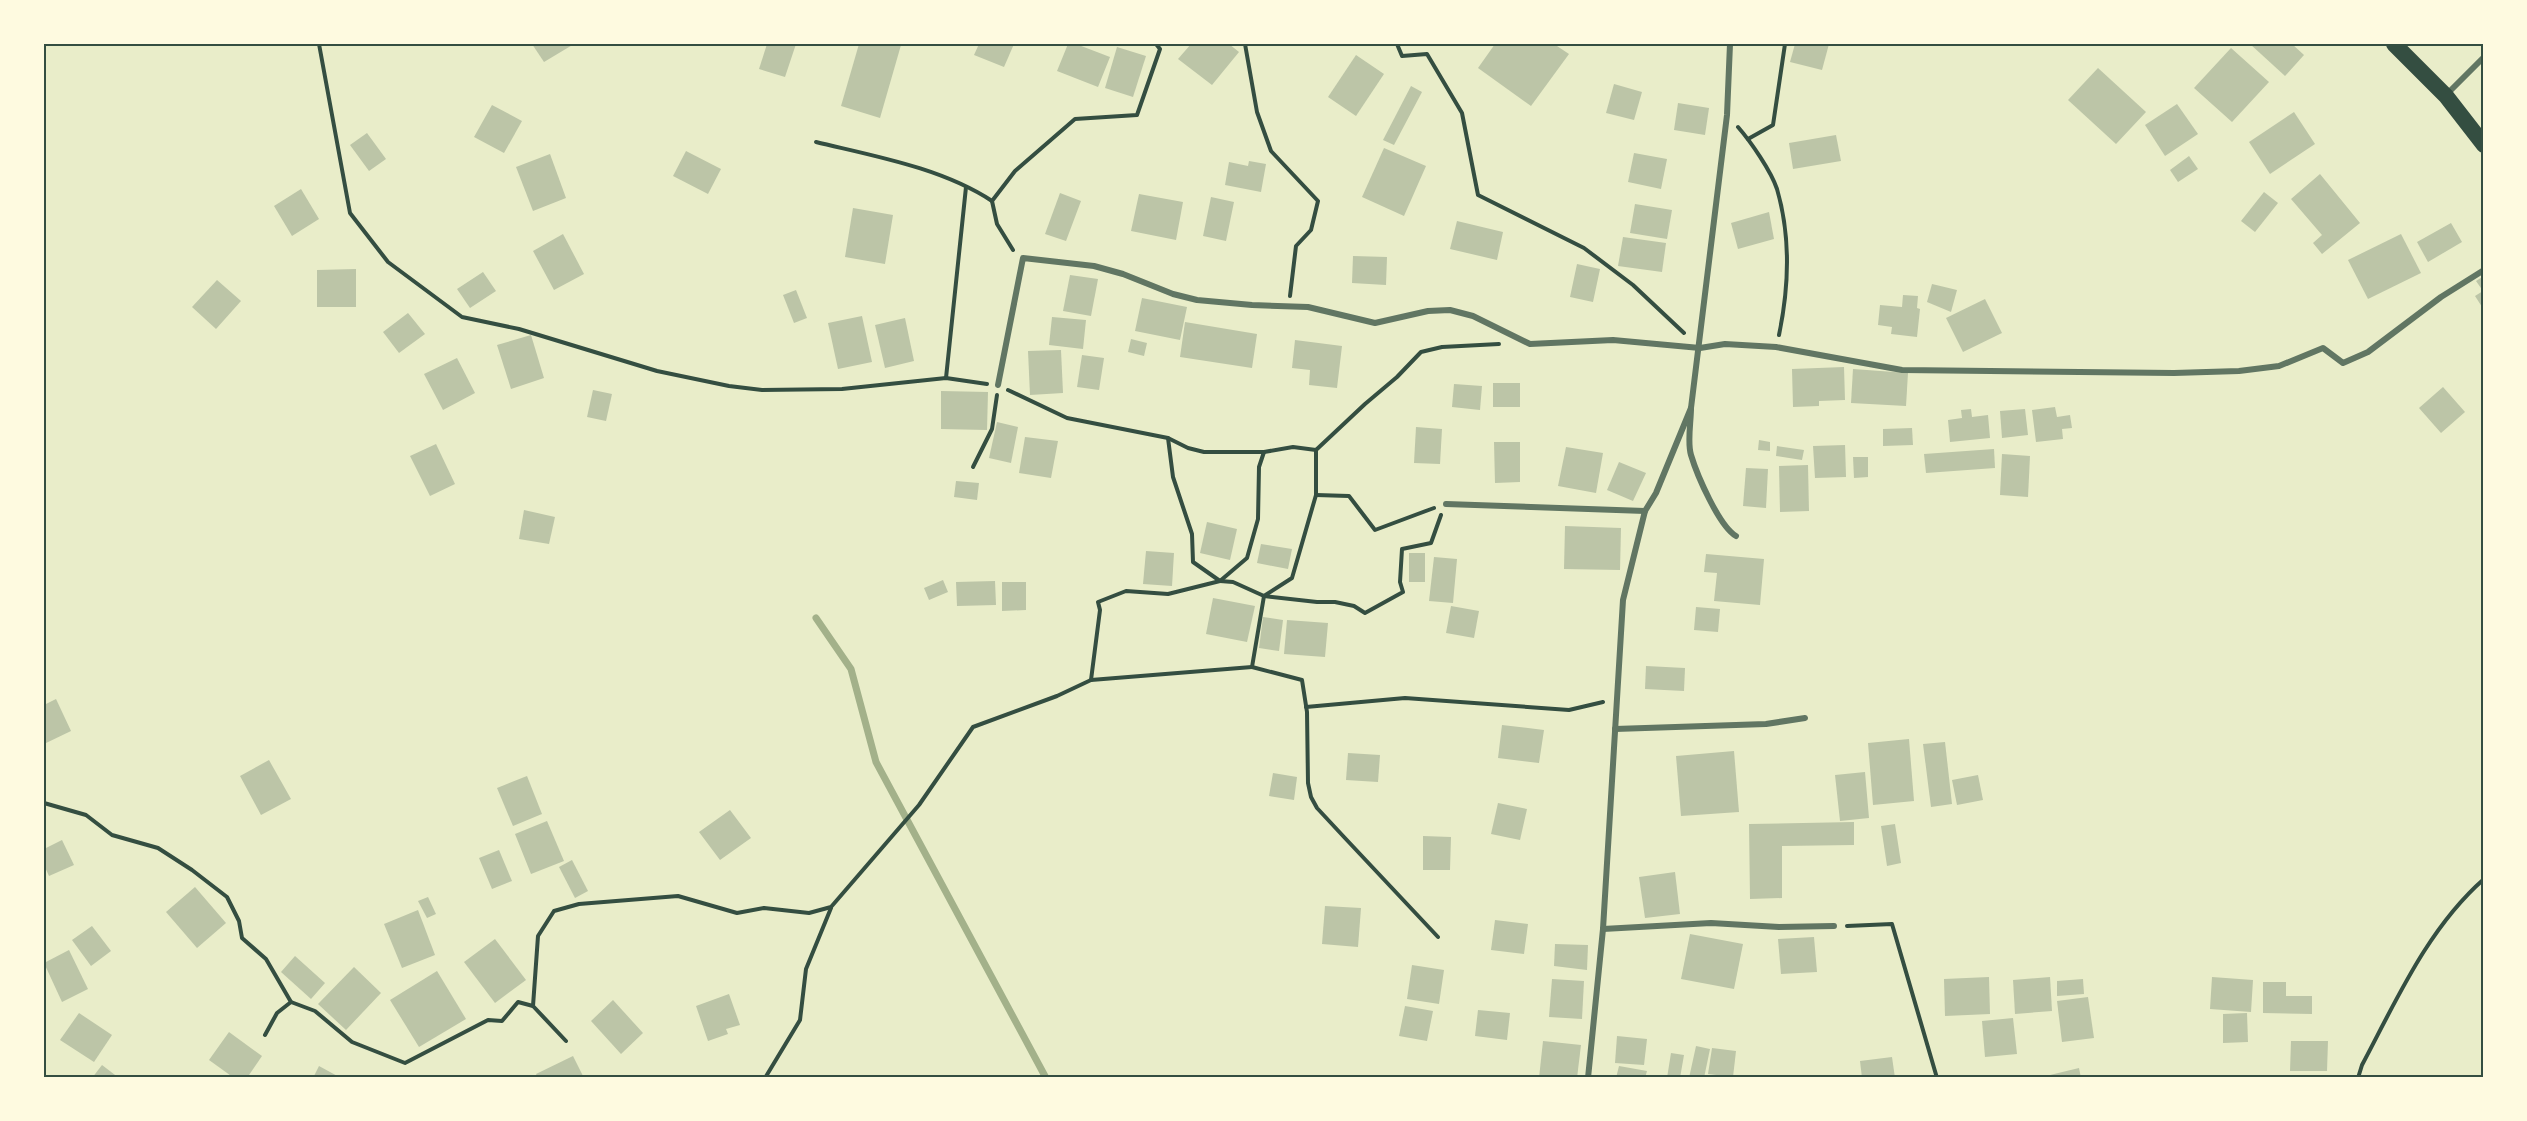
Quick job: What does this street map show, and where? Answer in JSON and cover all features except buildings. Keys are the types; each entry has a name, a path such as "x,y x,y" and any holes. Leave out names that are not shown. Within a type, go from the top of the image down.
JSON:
{"highway":[{"path":"2394,44 2446,96 2484,145"}],"street":[{"path":"1730,44 1727,115 1691,408 1690,454 1723,526 1736,536"},
{"path":"2446,96 2484,57"},
{"path":"998,385 1023,258 1094,266 1123,274 1173,294 1197,300 1324,309 1375,323 1428,311 1450,310 1473,316 1530,344 1613,340 1700,348 1725,344 1776,347 1902,370 2174,373 2239,371 2278,366 2323,348 2343,363 2368,352 2441,297 2484,270"},
{"path":"1588,1077 1603,929 1623,600 1645,511 1656,493 1691,408"},
{"path":"1446,504 1645,511"},
{"path":"1615,729 1766,724 1805,718"},
{"path":"1603,929 1711,922 1779,927 1834,926"}],"path":[{"path":"319,44 350,213 388,262 462,317 519,329 657,372 729,386 762,390 853,389 946,378 998,385 1067,418 1168,438 1188,448 1204,452 1264,452 1293,447 1316,450"},
{"path":"992,201 1015,171 1075,119 1137,115 1160,49 1156,44"},
{"path":"1245,44 1257,112 1271,151 1318,201 1311,230 1296,246 1289,306"},
{"path":"1397,44 1402,56 1426,54 1462,113 1478,195 1584,248 1633,285 1700,348"},
{"path":"1776,347 1786,301 1787,248 1776,188 1748,139 1773,125 1785,44"},
{"path":"816,142 915,167 966,187 992,201 997,224 1004,239 1012,250 1023,258"},
{"path":"946,378 966,187"},
{"path":"1252,667 1264,596 1292,578 1316,495 1316,450 1397,377 1421,352 1472,345 1530,344"},
{"path":"973,467 992,429 998,385"},
{"path":"1168,438 1173,477 1192,534 1193,562 1220,581"},
{"path":"1220,581 1246,558 1258,519 1259,467 1264,452"},
{"path":"1316,495 1349,496 1375,530 1446,504"},
{"path":"1091,680 1100,610 1098,602 1126,591 1168,594 1220,581 1233,582 1264,596 1335,602 1354,606 1365,613 1403,592 1400,582 1402,549 1431,543 1446,504"},
{"path":"765,1077 769,1074 800,1020 806,969 831,907 919,805 972,727 1057,696 1091,680 1252,667 1302,681 1306,707 1308,783 1311,797 1317,808 1438,937"},
{"path":"1306,707 1405,698 1569,710 1602,702 1616,691"},
{"path":"44,803 86,815 112,836 158,848 227,897 239,921 242,938 266,959 291,1002 315,1011 352,1042 405,1063 488,1020 502,1021 518,1002 533,1006 566,1041"},
{"path":"2358,1077 2362,1065 2413,970 2462,898 2484,879"},
{"path":"533,1006 538,936 554,911 579,904 678,896 737,914 764,908 809,913 831,907"},
{"path":"1834,926 1892,924 1937,1077"},
{"path":"265,1035 277,1013 291,1002"}],"waterway":[{"path":"816,618 851,669 876,762 1046,1078"}]}
